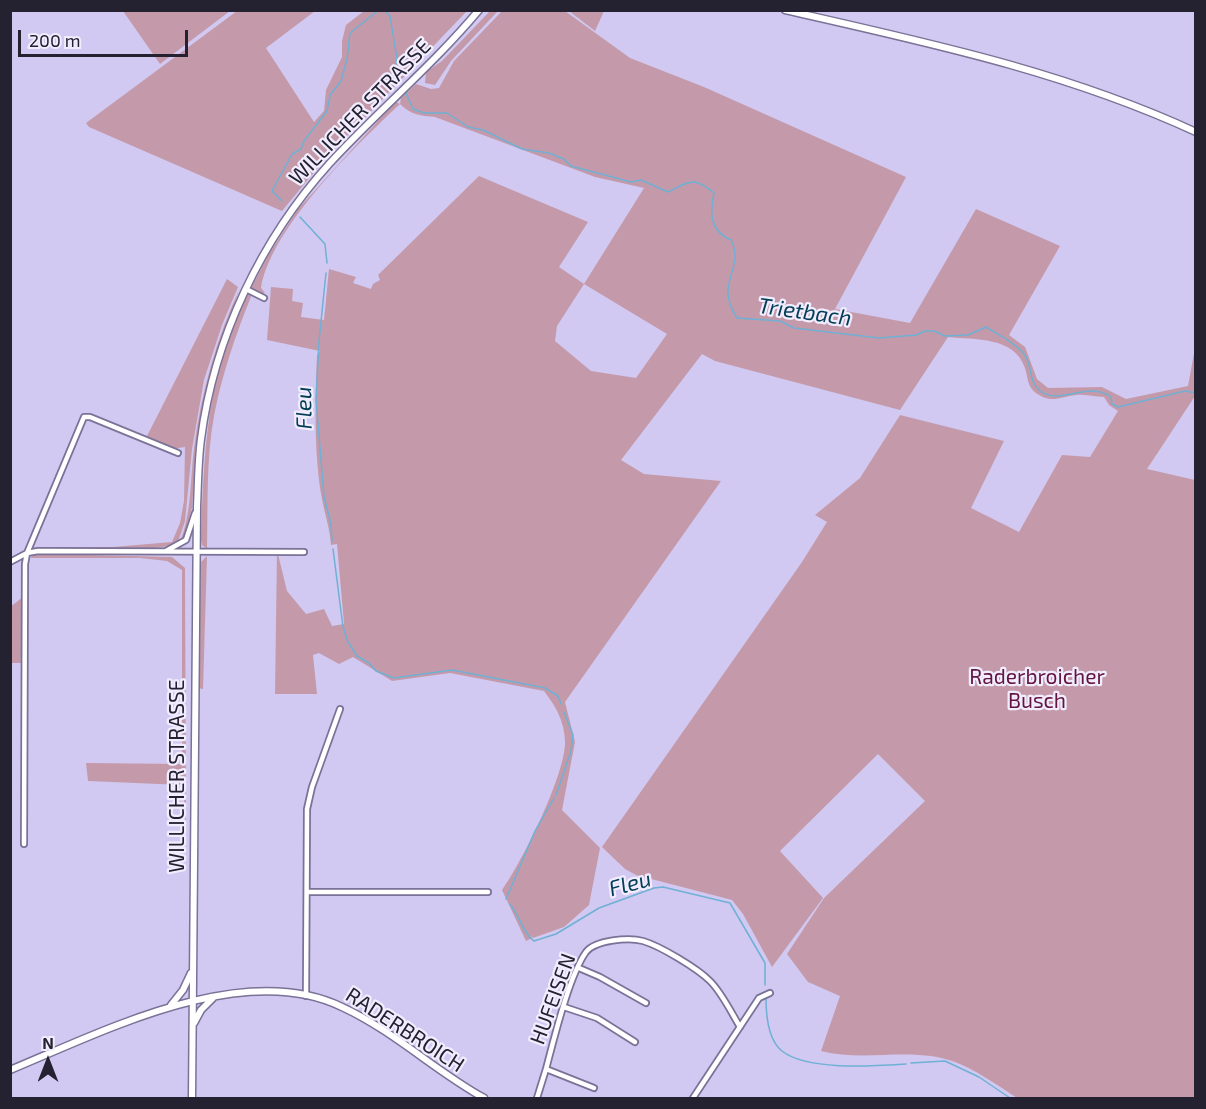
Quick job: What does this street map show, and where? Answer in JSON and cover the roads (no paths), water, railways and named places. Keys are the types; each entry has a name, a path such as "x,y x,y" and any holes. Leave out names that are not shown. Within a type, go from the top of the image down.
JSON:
{"main road":[{"name":"WILLICHER STRASSE","path":"192,1096 197,507 201,440 208,399 222,350 246,289 279,230 313,183 479,10"},
{"path":"474,16 484,10"},
{"path":"785,10 945,46 1023,67 1113,97 1196,132"},
{"path":"171,1006 183,990 192,970"},
{"name":"RADERBROICH","path":"192,1000 261,993 306,996 336,1004 356,1014 484,1098"},
{"path":"192,1026 203,1007 216,997"},
{"path":"10,1070 171,1006 192,1000"}],"street":[{"path":"246,289 264,298"},
{"path":"24,844 27,553 84,417 92,418 178,453"},
{"path":"164,552 186,540 197,507"},
{"path":"10,562 27,553 304,552"},
{"path":"306,996 309,800 340,709"},
{"path":"307,892 488,892"},
{"name":"HUFEISEN","path":"537,1098 564,1007 586,952 594,945 630,939 643,941 707,978 740,1027"},
{"path":"579,968 646,1003"},
{"path":"693,1098 759,998 770,993"},
{"path":"564,1007 597,1018 635,1042"},
{"path":"546,1069 594,1088"}],"waterway":[{"name":"Fleu","path":"282,201 272,191 292,154 301,149 304,141 327,111 330,95 341,81 347,59 350,33 379,10"},
{"name":"Trietbach","path":"384,10 390,16 397,59 394,72 396,82"},
{"name":"Trietbach","path":"406,93 413,109 424,113 447,113 468,127 483,130 522,149 549,153 564,159 571,166 631,182 641,180 668,192 692,182 707,188 714,193 712,214 715,226 718,232 731,240 735,250 728,295 730,306 737,318 780,321 794,328 879,338 916,335 925,331 934,331 945,336 968,335 986,327 1021,350 1027,358 1036,387 1048,395 1102,392 1111,397 1112,404 1118,407 1185,391 1196,393"},
{"name":"Fleu","path":"300,217 325,244 327,263"},
{"name":"Fleu","path":"326,273 316,399 324,497 331,524 332,541"},
{"name":"Fleu","path":"333,549 343,627 348,642 357,656 369,663 376,671 394,678 452,670 545,688 558,696 561,704"},
{"name":"Fleu","path":"556,795 571,751 573,735 564,712"},
{"name":"Fleu","path":"506,899 535,831 554,798"},
{"name":"Fleu","path":"510,904 527,934 534,941 556,934 599,908 654,888 663,887 730,903 765,963 765,985"},
{"name":"Fleu","path":"766,998 767,1019 771,1034 777,1046 793,1057 807,1062 841,1066 906,1064"},
{"name":"Fleu","path":"911,1063 945,1061 979,1077 1010,1098"}],"park label":[{"name":"Raderbroicher Busch","path":"1037,689"}]}
